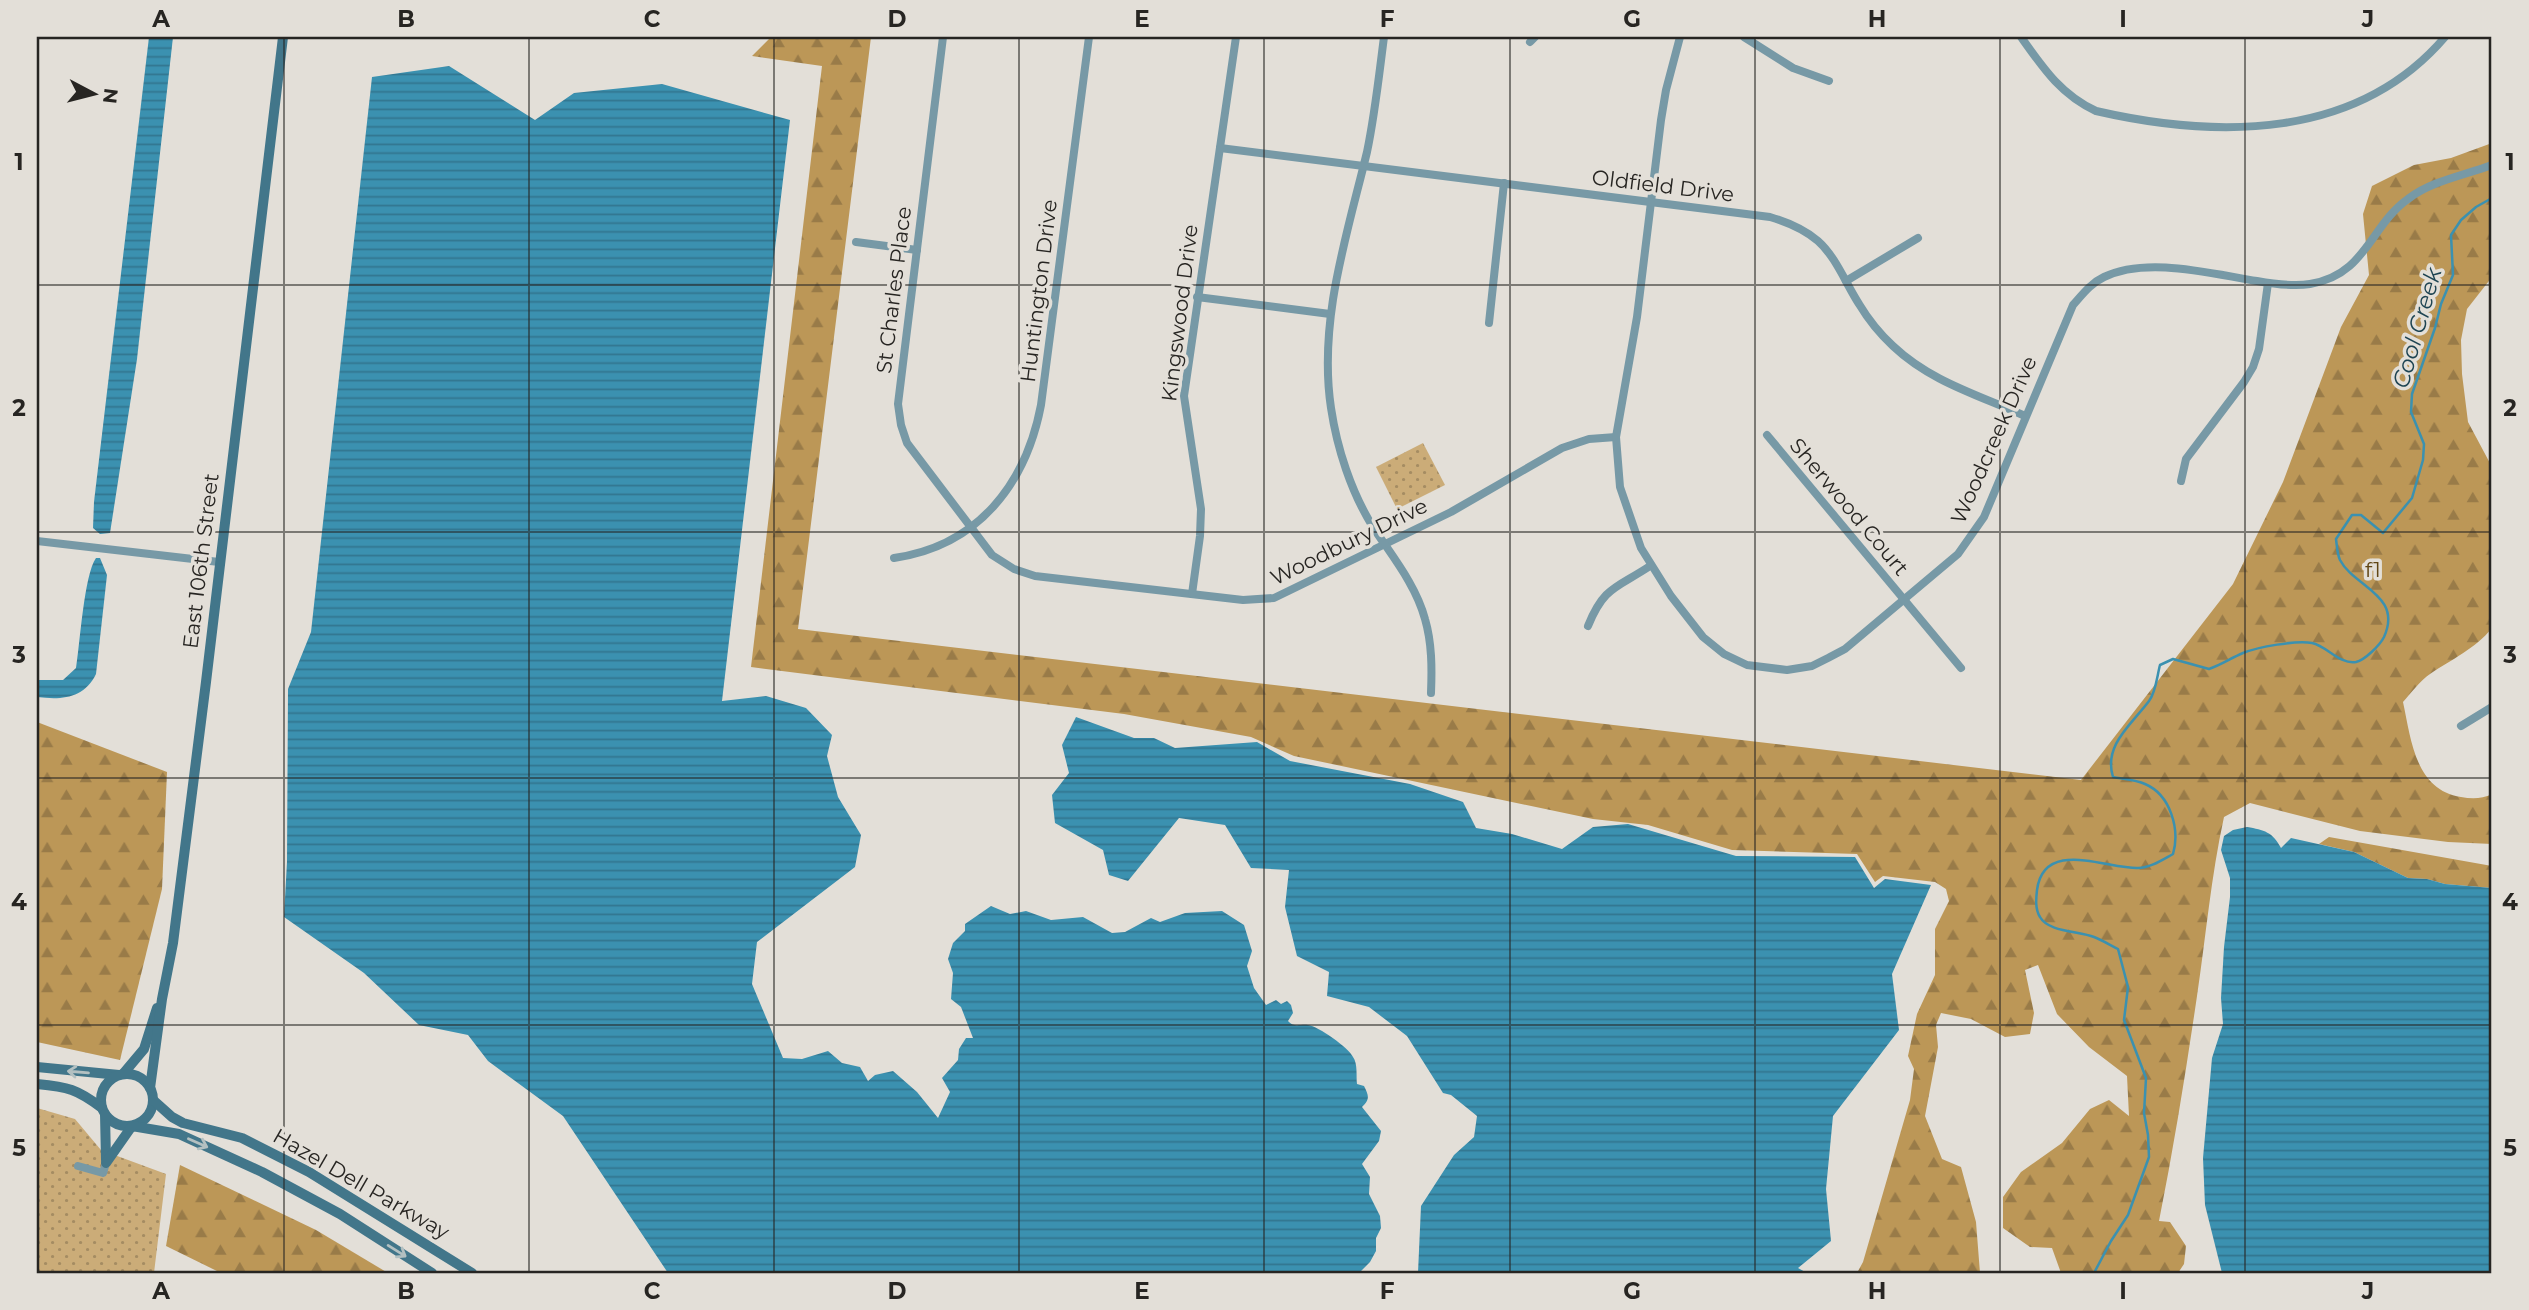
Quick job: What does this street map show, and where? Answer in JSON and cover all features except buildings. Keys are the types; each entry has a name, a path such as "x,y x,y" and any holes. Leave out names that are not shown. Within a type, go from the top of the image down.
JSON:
{"street":[{"name":"East 106th Street","path":"150,1088 173,943 283,37"},
{"name":"St Charles Place","path":"943,37 898,404 907,443 970,528"},
{"name":"Huntington Drive","path":"894,558 945,545 990,511 1006,492 1025,459 1038,425 1089,37"},
{"name":"Kingswood Drive","path":"1192,594 1201,509 1184,396 1236,37"},
{"path":"1384,37 1374,115 1331,314 1328,373 1337,439 1360,502 1412,587 1425,619 1430,643 1431,693"},
{"name":"Woodcreek Drive","path":"1680,37 1666,90 1637,317 1616,437 1620,486 1631,522 1650,566 1703,637 1724,654 1747,664 1769,669 1800,668 1845,649 1958,554 1984,517 2073,305 2086,289 2102,278 2136,267 2157,267 2268,283 2311,284 2338,274 2359,259 2397,208 2410,197 2492,165"},
{"path":"1744,37 1793,68 1829,81"},
{"path":"2021,37 2059,87 2096,111 2228,129 2292,123 2344,108 2406,74 2445,37"},
{"name":"Oldfield Drive","path":"1220,148 1781,220 1820,242 1872,322 1909,360 1935,378 2025,416"},
{"path":"1489,323 1504,183"},
{"path":"1846,281 1918,238"},
{"path":"856,242 916,250"},
{"path":"2181,481 2186,459 2253,367 2259,349 2268,283"},
{"path":"1197,297 1331,314"},
{"name":"Sherwood Court","path":"1767,435 1961,668"},
{"name":"Woodbury Drive","path":"970,528 992,555 1024,573 1243,600 1274,598 1471,502 1562,447 1589,439 1616,437"},
{"path":"37,541 219,562"},
{"path":"1588,626 1597,604 1606,593 1650,566"},
{"path":"2461,726 2492,707"},
{"path":"106,1163 103,1091 109,1081 121,1075 144,1049 154,1015 162,999"},
{"path":"37,1067 136,1075 150,1088 153,1100 147,1117 132,1126 106,1163 103,1172 78,1166"},
{"path":"37,1084 69,1087 87,1096 119,1125 132,1126"},
{"name":"Hazel Dell Parkway","path":"153,1100 183,1123 242,1138 309,1172 472,1273"},
{"name":"Hazel Dell Parkway","path":"132,1126 179,1135 282,1182 340,1214 432,1273"}],"green space":[{"name":"f1","path":"771,37 871,37 798,629 2081,780 2233,584 2283,482 2341,327 2369,275 2363,214 2372,186 2414,165 2451,158 2492,143 2492,277 2467,309 2461,340 2468,422 2492,467 2492,628 2471,648 2426,677 2403,702 2418,761 2434,784 2461,797 2477,798 2492,794 2492,844 2448,842 2360,831 2250,803 2224,817 2184,1080 2159,1221 2170,1222 2186,1246 2184,1264 2178,1273 2061,1273 2052,1248 2030,1247 2003,1228 2003,1197 2021,1172 2062,1143 2090,1109 2109,1100 2129,1116 2127,1076 2089,1047 2057,1014 2038,965 2025,970 2034,1013 2030,1034 2005,1037 1971,1019 1941,1013 1936,1025 1938,1047 1925,1116 1942,1159 1961,1167 1976,1222 1980,1273 1857,1273 1863,1262 1910,1100 1914,1069 1908,1056 1917,1014 1935,975 1935,929 1949,901 1946,889 1935,882 1883,876 1875,882 1857,854 1732,850 1648,825 1593,819 1294,756 1251,737 1124,714 751,667 822,66 752,56"},
{"path":"37,722 167,772 162,889 120,1060 37,1042"},
{"path":"2329,837 2492,866 2492,888 2408,878 2354,852 2319,844"},
{"path":"180,1165 316,1230 388,1273 221,1273 166,1246"}],"shaded area":[{"path":"1423,443 1445,485 1397,509 1376,467"},
{"path":"37,1108 75,1119 101,1150 166,1174 154,1273 37,1273"}],"water":[{"path":"149,37 173,37 137,359 110,533 100,534 93,528 94,502"},
{"path":"449,66 535,120 574,93 662,84 790,120 722,701 766,696 806,708 832,735 827,756 838,797 861,835 855,867 757,942 752,984 783,1058 802,1059 828,1051 842,1063 860,1067 868,1081 875,1075 893,1071 917,1092 938,1118 950,1092 942,1078 958,1060 959,1049 966,1038 973,1038 961,1007 951,999 953,973 948,959 953,943 965,931 965,924 991,906 1010,914 1026,911 1051,920 1083,917 1112,933 1125,932 1151,918 1160,922 1185,913 1222,911 1244,925 1252,951 1247,966 1254,988 1266,1005 1276,1000 1281,1004 1287,1001 1293,1013 1288,1021 1290,1023 1313,1026 1346,1048 1356,1063 1357,1084 1364,1086 1367,1092 1368,1097 1362,1107 1381,1131 1379,1141 1362,1164 1370,1177 1369,1194 1380,1216 1381,1228 1376,1238 1376,1251 1359,1273 668,1273 563,1116 488,1061 468,1035 419,1025 364,973 284,917 288,689 311,632 372,77"},
{"path":"96,558 100,558 107,575 96,674 85,689 71,696 37,697 37,680 63,680 76,668 85,594"},
{"path":"1076,717 1134,738 1154,738 1175,748 1257,742 1290,761 1410,784 1463,802 1476,828 1512,834 1562,849 1593,827 1628,824 1736,856 1855,857 1874,888 1885,879 1931,885 1892,974 1899,1030 1833,1116 1826,1189 1831,1241 1798,1268 1807,1273 1418,1273 1421,1206 1454,1155 1474,1137 1477,1116 1451,1095 1443,1093 1407,1036 1369,1007 1327,996 1329,972 1297,956 1285,907 1289,870 1251,868 1225,825 1179,818 1128,881 1109,875 1103,850 1055,823 1052,795 1069,773 1062,745"},
{"path":"2247,827 2267,833 2275,838 2281,848 2291,838 2354,852 2408,878 2492,888 2492,1273 2222,1273 2205,1205 2203,1158 2212,1058 2223,1024 2221,998 2230,878 2221,850 2224,836 2233,830"}],"waterway":[{"name":"Cool Creek","path":"2094,1273 2128,1215 2149,1157 2144,1113 2146,1078 2124,1020 2128,987 2118,949 2094,937 2050,926 2044,922 2038,914 2036,904 2042,874 2051,865 2064,860 2142,868 2173,854 2174,824 2161,796 2145,784 2113,777 2111,765 2112,755 2121,736 2155,689 2160,665 2173,659 2209,669 2250,651 2297,642 2318,645 2344,661 2356,662 2376,648 2384,637 2388,623 2387,611 2382,601 2355,578 2340,560 2336,539 2352,515 2361,515 2383,533 2412,498 2423,460 2424,444 2411,412 2412,394 2453,275 2451,235 2461,220 2492,198"}]}
